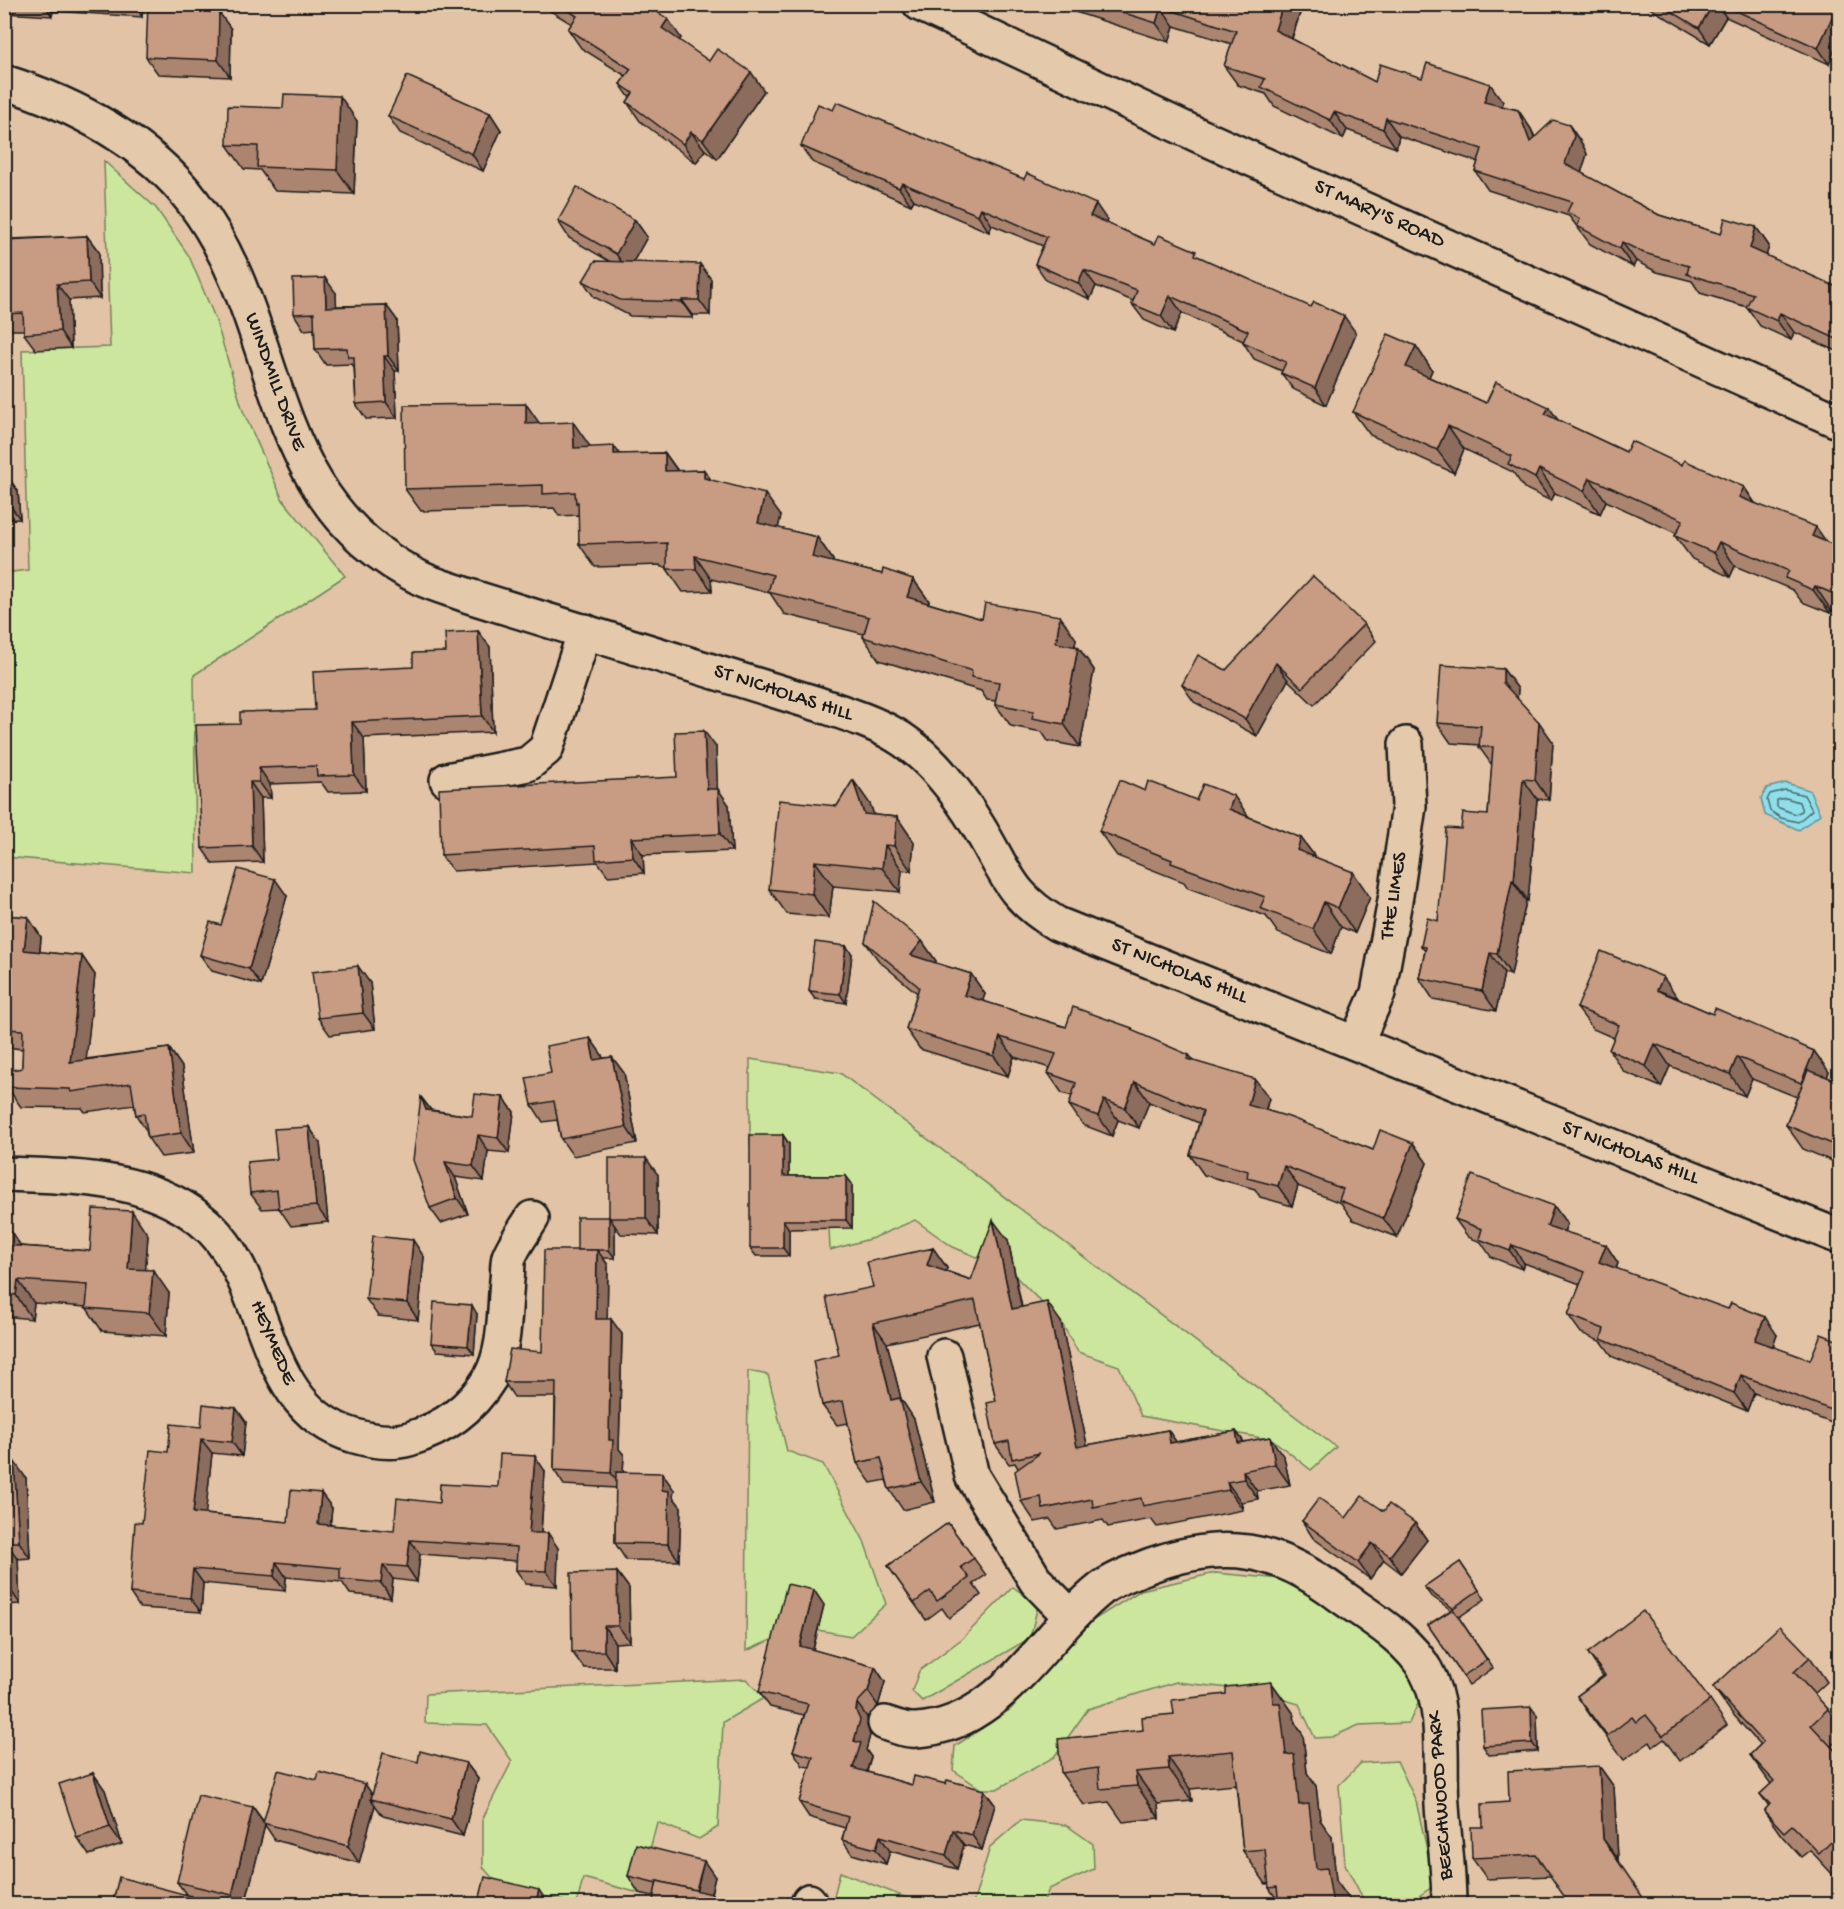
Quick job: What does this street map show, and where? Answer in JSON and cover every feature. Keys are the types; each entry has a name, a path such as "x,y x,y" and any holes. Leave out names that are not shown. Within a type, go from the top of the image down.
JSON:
{"street":[{"name":"ST MARY'S ROAD","path":"920,4 1198,135 1839,422"},
{"name":"WINDMILL DRIVE","path":"4,82 70,109 121,136 163,167 194,202 226,255 296,449 321,493 350,526 383,555 422,579 585,631"},
{"path":"447,780 528,764 546,749 585,631"},
{"name":"ST NICHOLAS HILL","path":"585,631 819,704 896,736 928,762 951,788 978,825 1014,890 1032,909 1057,924 1839,1237"},
{"name":"THE LIMES","path":"1356,1043 1378,993 1396,895 1408,806 1406,744"},
{"name":"HEYMEDE","path":"4,1174 88,1178 124,1183 152,1191 179,1204 202,1220 221,1239 238,1264 281,1371 295,1396 315,1416 342,1432 371,1441 400,1442 427,1434 451,1420 474,1400 491,1376 500,1350 509,1258 532,1218"},
{"path":"944,1356 972,1476 1036,1581 1071,1617"},
{"name":"BEECHWOOD PARK","path":"885,1723 913,1731 947,1726 982,1706 1015,1680 1071,1617 1104,1587 1142,1568 1181,1555 1212,1550 1244,1551 1284,1560 1333,1590 1408,1646 1426,1672 1438,1709 1449,1905"}],"green space":[{"path":"104,161 156,208 189,256 215,318 243,411 283,500 345,576 194,675 196,873 5,857 4,573 28,570 22,350 110,347"},
{"path":"750,1059 840,1073 1336,1447 1311,1470 1273,1440 1141,1416 1119,1366 1078,1352 1061,1322 1010,1271 953,1247 915,1220 873,1238 830,1250 829,1228 756,1143 750,1144"},
{"path":"748,1371 768,1375 787,1451 823,1464 864,1541 886,1604 851,1636 801,1627 746,1651"},
{"path":"1215,1573 1281,1579 1385,1642 1422,1695 1409,1723 1359,1725 1332,1737 1315,1738 1299,1704 1255,1691 1176,1682 1088,1709 1054,1757 997,1789 981,1789 953,1770 955,1746 1011,1709 1073,1633 1141,1590"},
{"path":"1013,1587 1038,1605 1030,1638 922,1701 912,1691 919,1671 963,1638"},
{"path":"746,1679 764,1698 723,1722 718,1827 699,1839 657,1822 639,1893 583,1878 577,1904 499,1886 483,1867 483,1818 512,1761 487,1725 425,1723 426,1694"},
{"path":"1397,1761 1416,1801 1435,1885 1407,1904 1366,1904 1345,1864 1339,1785 1361,1763"},
{"path":"1021,1820 1066,1825 1093,1844 1094,1869 1049,1889 1043,1904 973,1904 990,1847"},
{"path":"840,1872 920,1903 832,1904"}],"water":[{"path":"1786,783 1809,790 1820,814 1799,830 1765,815 1761,798 1767,788"}],"building":[{"path":"148,4 210,4 210,12 219,12 218,60 146,57"},
{"path":"558,4 645,4 668,19 662,28 709,61 717,49 751,72 703,140 691,132 683,144 627,102 633,93 620,84 631,69 568,29 577,16"},
{"path":"1096,4 1283,4 1275,30 1375,82 1380,64 1422,78 1427,63 1490,84 1484,102 1518,110 1530,142 1553,120 1569,125 1574,136 1565,164 1659,215 1721,234 1725,218 1756,227 1750,248 1839,288 1835,297 1839,299 1839,340 1780,313 1777,321 1746,307 1753,294 1687,274 1689,266 1644,253 1622,242 1620,249 1577,226 1580,219 1567,212 1572,202 1475,171 1482,149 1386,118 1383,129 1334,112 1330,120 1261,87 1265,79 1224,66 1236,31 1161,7 1156,23"},
{"path":"1659,4 1713,4 1699,28"},
{"path":"1721,4 1838,4 1818,48"},
{"path":"407,76 490,113 472,154 388,116"},
{"path":"284,94 340,96 337,170 257,167 258,146 227,145 228,106 283,108"},
{"path":"837,102 1024,179 1027,173 1096,204 1090,216 1155,244 1159,235 1196,251 1195,255 1311,307 1314,302 1344,316 1315,388 1281,373 1286,362 1243,342 1248,331 1170,296 1161,316 1132,304 1137,290 1084,270 1078,283 1035,264 1047,237 981,208 978,215 902,183 899,188 801,146 818,104 833,110"},
{"path":"577,187 635,220 616,254 558,221"},
{"path":"87,236 89,282 57,284 60,331 24,334 23,313 4,314 4,240"},
{"path":"595,261 700,264 699,300 682,300 682,302 620,300 583,281"},
{"path":"325,278 326,307 386,305 388,356 384,356 386,402 356,404 354,357 348,357 347,348 315,349 314,313 294,314 293,279"},
{"path":"1388,334 1416,346 1406,367 1486,403 1496,382 1549,407 1545,414 1626,452 1631,441 1682,465 1684,460 1744,487 1739,497 1816,527 1812,536 1839,547 1839,596 1815,586 1813,590 1785,578 1789,571 1719,542 1714,553 1675,536 1683,520 1590,478 1584,491 1539,469 1535,478 1508,464 1512,456 1448,426 1437,450 1353,412"},
{"path":"526,404 526,424 573,422 574,448 614,446 614,454 665,453 665,471 704,470 704,478 765,494 758,523 817,537 812,557 882,574 883,569 913,579 907,597 982,619 985,603 1060,616 1056,643 1078,647 1064,724 1032,718 1034,711 995,704 999,682 971,677 972,671 863,637 869,617 768,592 773,575 695,556 696,569 667,569 667,543 579,544 578,502 576,503 575,492 543,494 543,485 405,489 404,405"},
{"path":"4,476 7,476 9,504 4,504"},
{"path":"1313,576 1364,624 1302,688 1276,663 1245,719 1182,685 1198,655 1226,670"},
{"path":"478,631 482,716 352,722 354,775 317,776 316,766 259,768 259,782 250,782 252,846 202,848 196,725 240,724 240,712 315,710 313,672 413,667 413,653 446,652 445,633"},
{"path":"1441,665 1503,669 1503,683 1539,722 1535,780 1523,779 1514,881 1512,880 1497,954 1490,953 1482,991 1419,978 1426,947 1421,946 1427,918 1438,921 1446,828 1461,829 1463,813 1488,815 1493,747 1479,747 1481,726 1437,723"},
{"path":"704,731 707,789 718,789 720,834 631,838 633,857 596,860 595,846 441,855 439,789 677,777 675,732"},
{"path":"853,780 864,814 897,817 894,846 885,845 882,868 815,861 812,894 769,889 779,800 837,806"},
{"path":"1120,780 1145,791 1148,781 1196,800 1203,784 1234,796 1229,809 1301,838 1297,850 1353,872 1338,908 1324,902 1313,929 1260,908 1265,897 1171,863 1172,860 1099,831"},
{"path":"238,869 275,879 249,969 200,955 210,922 221,925"},
{"path":"874,901 922,941 911,955 971,974 964,995 1066,1027 1073,1007 1132,1028 1131,1030 1189,1055 1187,1059 1255,1079 1248,1105 1289,1117 1373,1150 1380,1130 1413,1143 1383,1218 1339,1200 1343,1189 1284,1166 1278,1186 1247,1178 1248,1171 1190,1155 1203,1111 1135,1082 1125,1108 1104,1100 1098,1116 1069,1105 1076,1083 1048,1073 1056,1054 1000,1037 994,1056 906,1029 919,987 865,942"},
{"path":"4,915 28,917 24,950 82,956 70,1062 169,1048 181,1133 148,1138 144,1113 136,1115 131,1083 71,1092 70,1089 7,1087 6,1071 22,1068 23,1030 4,1029"},
{"path":"815,942 846,946 840,994 809,991"},
{"path":"1601,951 1663,977 1657,990 1713,1014 1715,1008 1814,1051 1801,1083 1737,1057 1730,1074 1655,1044 1646,1066 1609,1050 1619,1025 1577,1008"},
{"path":"358,966 363,1013 318,1018 312,972"},
{"path":"590,1038 594,1060 612,1057 626,1127 561,1139 554,1101 532,1105 526,1078 551,1073 546,1046"},
{"path":"1808,1070 1838,1081 1836,1085 1839,1087 1839,1147 1786,1125"},
{"path":"475,1094 503,1097 498,1138 478,1135 473,1166 445,1162 457,1198 430,1208 413,1160 421,1097 426,1110 472,1116"},
{"path":"309,1127 316,1206 279,1209 277,1190 250,1193 247,1162 277,1159 274,1129"},
{"path":"750,1135 783,1135 783,1176 846,1176 846,1220 783,1220 783,1248 750,1248"},
{"path":"609,1158 646,1158 646,1218 609,1218"},
{"path":"1472,1175 1554,1206 1547,1226 1606,1245 1599,1262 1728,1309 1731,1303 1765,1317 1755,1340 1810,1360 1821,1334 1839,1341 1839,1413 1741,1375 1734,1393 1601,1339 1604,1329 1568,1315 1585,1272 1512,1245 1510,1251 1479,1239 1482,1229 1455,1219"},
{"path":"93,1209 132,1211 128,1269 153,1270 149,1313 86,1308 88,1285 18,1280 16,1295 4,1294 4,1245 90,1251"},
{"path":"577,1217 609,1217 609,1250 577,1250"},
{"path":"993,1220 1012,1309 1047,1302 1077,1447 1168,1430 1170,1443 1236,1431 1238,1443 1270,1437 1275,1464 1243,1471 1244,1479 1227,1482 1229,1490 1143,1506 1141,1498 1093,1507 1092,1499 1043,1509 1041,1497 1021,1501 1015,1471 1040,1453 1012,1459 1009,1441 995,1444 987,1403 996,1401 975,1300 873,1323 891,1400 900,1398 921,1482 889,1489 881,1458 857,1463 843,1401 822,1405 813,1361 839,1355 826,1297 873,1287 867,1262 933,1248 927,1265 971,1280"},
{"path":"373,1236 413,1240 407,1303 366,1299"},
{"path":"544,1250 597,1250 596,1319 611,1319 609,1440 613,1440 611,1473 554,1470 556,1382 504,1382 510,1349 542,1352"},
{"path":"434,1302 472,1305 468,1346 431,1343"},
{"path":"203,1404 236,1408 232,1442 201,1439 193,1513 288,1522 291,1490 321,1493 318,1524 394,1531 397,1498 439,1503 440,1484 498,1487 500,1454 535,1456 529,1533 548,1533 546,1571 516,1570 517,1547 410,1540 407,1567 383,1565 381,1583 340,1579 340,1568 276,1562 274,1576 193,1569 190,1598 130,1593 135,1522 142,1523 150,1450 168,1452 171,1424 201,1427"},
{"path":"14,1461 19,1542 6,1542 9,1588 4,1588 4,1462"},
{"path":"616,1472 662,1473 662,1490 669,1491 668,1544 615,1543"},
{"path":"1362,1496 1384,1511 1389,1504 1415,1523 1390,1556 1372,1543 1358,1562 1302,1521 1319,1498 1346,1518"},
{"path":"948,1523 974,1558 961,1567 969,1578 937,1601 930,1591 914,1603 888,1566"},
{"path":"1460,1562 1479,1590 1453,1608 1424,1587"},
{"path":"617,1572 618,1626 604,1626 604,1651 572,1652 571,1573"},
{"path":"787,1584 814,1590 800,1646 875,1667 868,1691 857,1703 856,1711 860,1720 854,1741 861,1743 853,1768 912,1785 914,1776 946,1784 947,1780 984,1790 972,1835 953,1830 946,1855 880,1836 876,1849 842,1840 848,1817 799,1802 813,1757 793,1751 808,1704 759,1692"},
{"path":"1453,1609 1487,1660 1463,1676 1428,1625"},
{"path":"1643,1611 1710,1700 1663,1736 1646,1715 1636,1722 1632,1717 1607,1736 1577,1696 1605,1675 1588,1653"},
{"path":"1780,1626 1810,1657 1794,1672 1828,1709 1811,1725 1839,1755 1839,1833 1819,1853 1792,1825 1784,1832 1764,1811 1770,1804 1760,1794 1774,1781 1750,1755 1763,1742 1713,1687"},
{"path":"1271,1682 1273,1703 1280,1703 1286,1755 1294,1754 1299,1805 1309,1804 1316,1869 1327,1868 1333,1905 1279,1905 1277,1887 1269,1888 1265,1849 1243,1851 1233,1751 1168,1757 1169,1769 1135,1772 1137,1786 1100,1789 1098,1768 1061,1773 1058,1739 1143,1730 1142,1717 1174,1714 1172,1700 1226,1694 1226,1687"},
{"path":"1531,1707 1532,1743 1483,1746 1481,1710"},
{"path":"420,1751 466,1763 451,1819 371,1799 383,1753 418,1762"},
{"path":"1599,1766 1603,1839 1648,1905 1570,1905 1536,1855 1472,1858 1471,1827 1483,1827 1482,1804 1509,1802 1508,1771"},
{"path":"278,1770 317,1780 319,1772 365,1784 348,1846 263,1823"},
{"path":"93,1773 110,1827 77,1838 59,1784"},
{"path":"198,1795 253,1807 232,1895 177,1882"},
{"path":"636,1844 704,1861 696,1890 628,1876"},
{"path":"119,1877 191,1896 188,1905 112,1905"},
{"path":"485,1877 539,1890 535,1905 478,1905"},
{"path":"657,1881 712,1894 710,1905 652,1905"}]}
